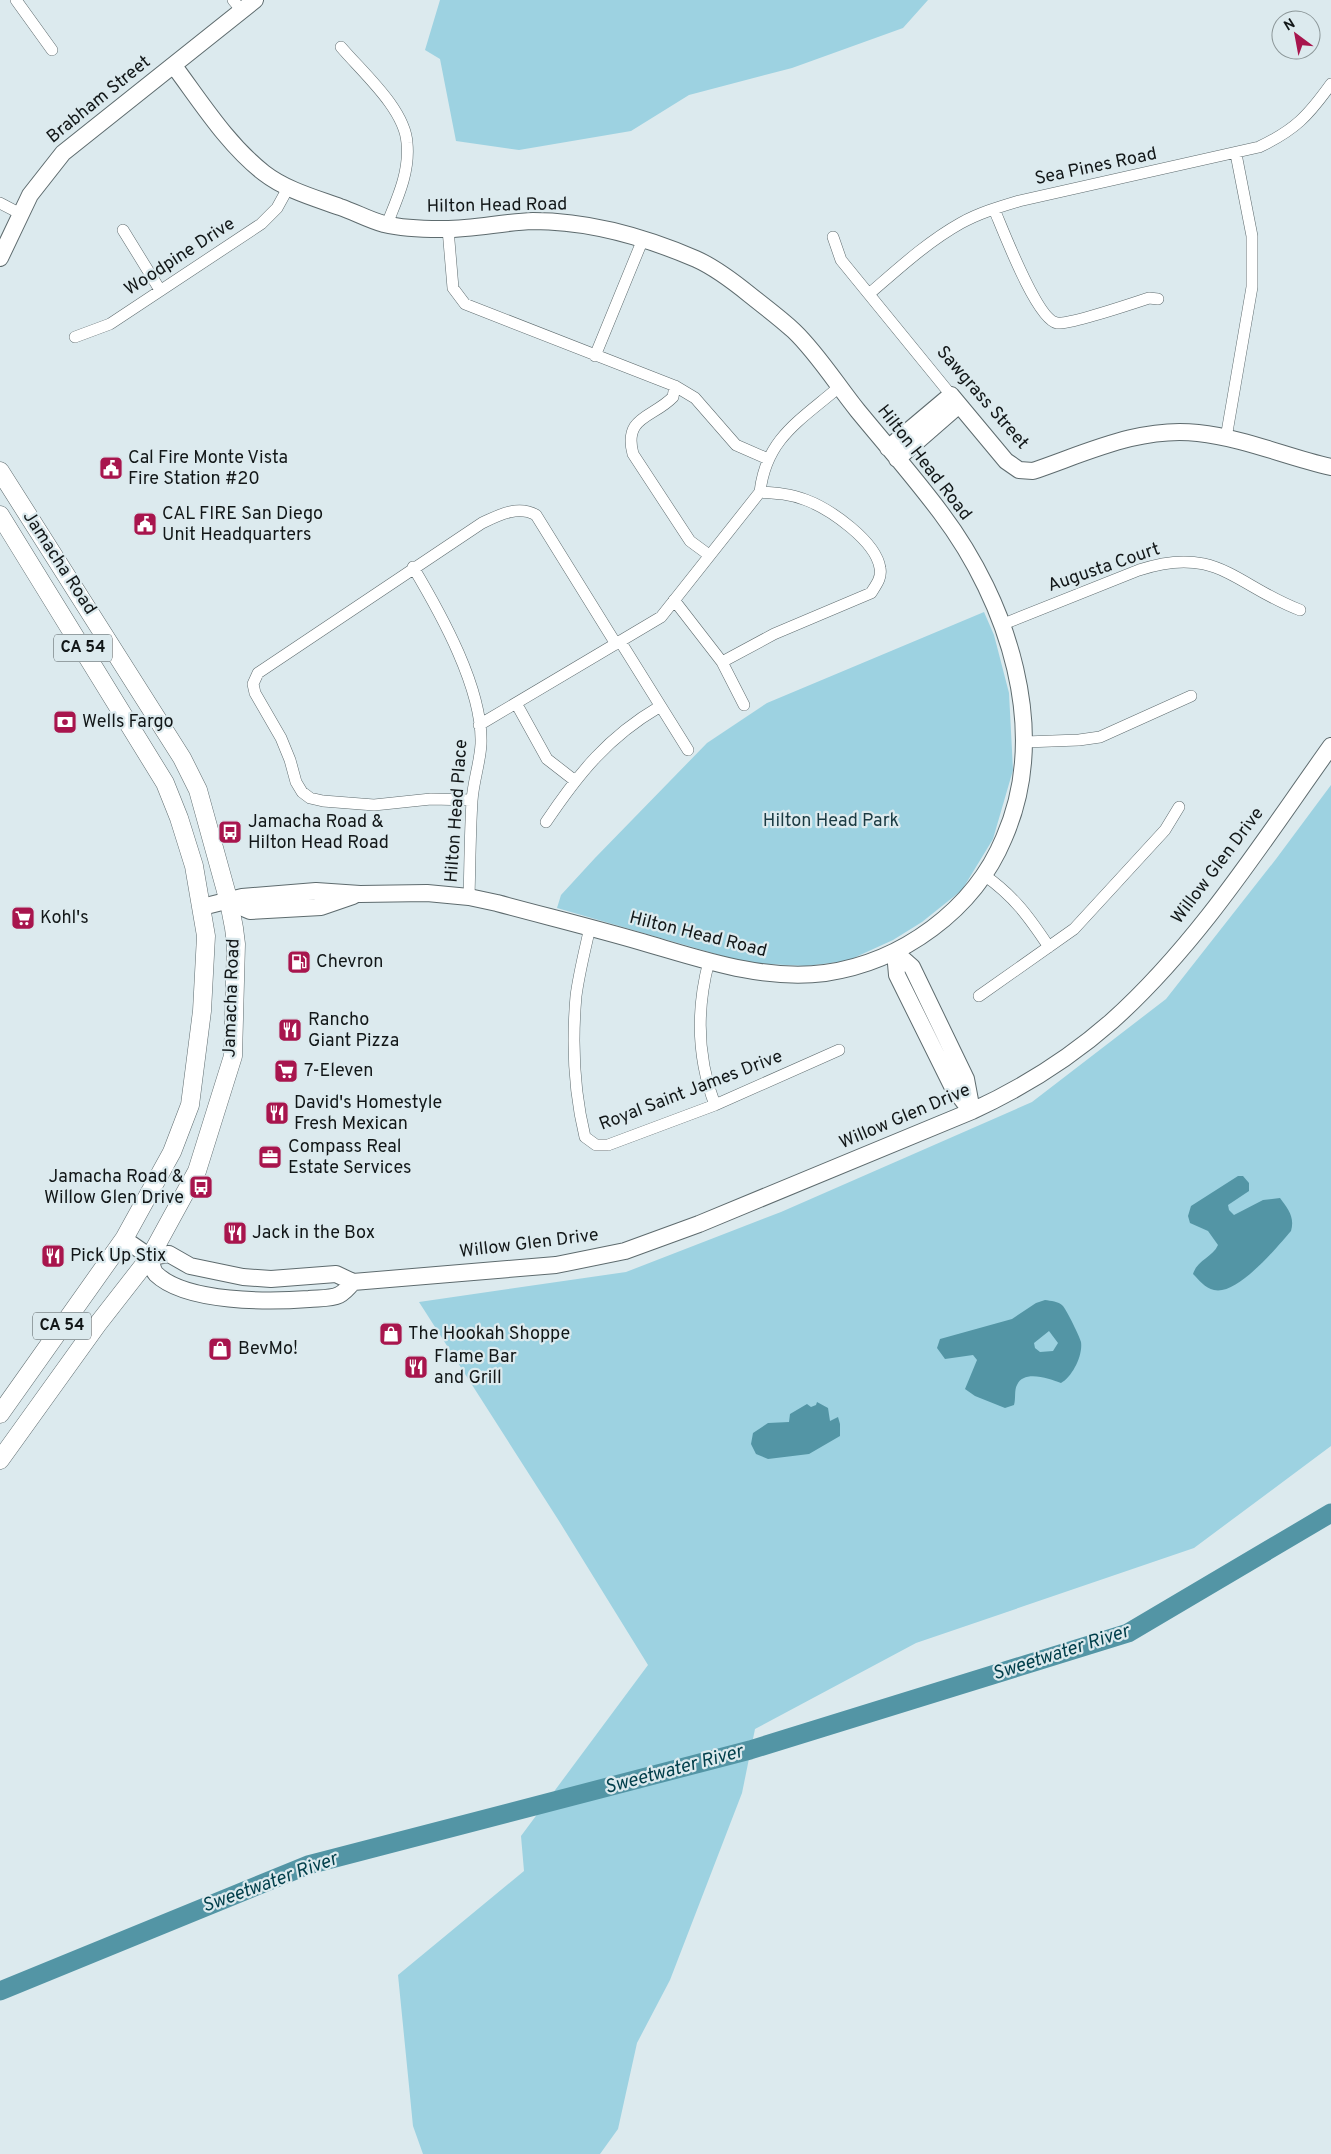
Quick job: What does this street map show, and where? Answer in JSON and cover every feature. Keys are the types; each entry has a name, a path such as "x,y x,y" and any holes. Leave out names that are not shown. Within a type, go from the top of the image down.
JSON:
{"main road":[{"name":"Jamacha Road","path":"0,471 182,758 198,790 229,902 236,944 233,1056 197,1171 150,1257 96,1325 0,1460"},
{"name":"Jamacha Road","path":"0,515 165,783 180,818 194,866 206,936 202,1011 190,1105 172,1152 124,1239 0,1414"}],"street":[{"path":"16,0 52,50"},
{"name":"Brabham Street","path":"0,258 21,214 41,179 63,153 174,66 237,6 255,0"},
{"path":"340,47 390,104 399,117 407,141 407,156 402,187 387,224"},
{"name":"Hilton Head Road","path":"174,66 227,137 264,173 288,188 387,224 448,229 533,221 578,224 643,239 703,262 730,279 796,333 947,522 975,567 1001,624 1019,690 1025,742 1016,806 1002,843 984,875 966,898 945,918 895,952 858,966 806,974 765,973 709,961 590,927 469,897 427,892 360,894 316,890 242,897 229,902 202,907"},
{"name":"Sea Pines Road","path":"869,294 920,250 961,223 994,209 1018,201 1236,154 1273,140 1299,124 1310,114 1331,84"},
{"path":"1226,438 1252,287 1252,236 1236,154"},
{"name":"Woodpine Drive","path":"75,337 110,324 262,224 277,208 288,188"},
{"path":"0,204 21,214"},
{"path":"994,209 1021,272 1042,312 1049,320 1064,324 1149,298 1158,299"},
{"path":"448,229 453,288 465,304 674,386 695,398 736,445 768,459"},
{"path":"123,230 160,290"},
{"name":"Sawgrass Street","path":"833,237 842,260 869,294 1006,462 1019,470 1033,471 1120,441 1147,434 1181,432 1226,438 1331,467"},
{"path":"595,356 643,239"},
{"path":"674,386 673,397 635,425 630,441 633,454 690,541 709,555"},
{"path":"479,726 661,617 760,492 768,459 781,438 839,387"},
{"path":"892,454 955,400"},
{"path":"722,662 774,634 871,593 879,581 881,570 878,559 851,528 823,508 806,500 787,494 760,492"},
{"path":"472,800 431,799 374,805 310,798 302,792 296,782 281,738 255,693 253,684 258,673 265,667 482,523 504,513 527,510 536,515 688,750"},
{"name":"Augusta Court","path":"1001,624 1139,570 1181,562 1206,564 1224,570 1300,610"},
{"name":"Hilton Head Place","path":"413,568 440,612 470,685 479,726 481,744 472,800 469,897"},
{"path":"674,600 722,662 744,705"},
{"path":"1025,742 1095,738 1191,696"},
{"path":"516,703 547,759 574,780"},
{"path":"546,822 574,780 604,747 638,719 659,707"},
{"name":"Willow Glen Drive","path":"150,1257 169,1254 190,1266 243,1277 271,1279 336,1274 353,1282 556,1265 625,1250 699,1224 972,1111 1020,1086 1063,1059 1130,1004 1212,912 1331,746"},
{"path":"979,996 1078,925 1165,830 1178,808"},
{"path":"984,875 1007,891 1020,905 1049,947"},
{"name":"Royal Saint James Drive","path":"590,927 576,995 577,1105 585,1138 596,1145 608,1145 715,1105 840,1050"},
{"path":"895,952 912,967 966,1079 972,1111"},
{"path":"709,961 701,1002 698,1036 706,1083 715,1105"},
{"path":"124,1239 150,1257 154,1272 170,1283 202,1293 241,1300 269,1302 337,1296 353,1282"}],"green space":[{"path":"440,0 928,0 903,28 792,68 689,95 631,131 519,150 456,141 440,59 425,50"},
{"name":"Hilton Head Park","path":"984,612 994,635 1009,693 1013,770 993,839 962,890 922,922 893,940 847,961 806,966 747,963 557,908 561,895 707,743 767,703"},
{"path":"1331,785 1331,1446 1194,1548 916,1643 755,1729 742,1793 670,1980 637,2043 618,2129 600,2154 423,2154 413,2126 398,1975 524,1871 521,1836 648,1665 559,1521 419,1302 626,1272 781,1212 1032,1102 1166,999 1276,859"}],"shaded area":[{"path":"1238,1176 1243,1176 1249,1183 1249,1191 1228,1205 1229,1210 1234,1215 1263,1200 1280,1198 1291,1217 1291,1231 1267,1258 1245,1278 1223,1290 1214,1290 1205,1286 1193,1274 1198,1265 1213,1253 1218,1245 1208,1231 1190,1223 1188,1216 1191,1206"},
{"path":"1045,1300 1061,1304 1078,1335 1081,1342 1080,1353 1076,1365 1069,1376 1061,1383 1038,1376 1025,1377 1020,1380 1016,1387 1014,1405 1005,1408 975,1396 965,1389 977,1360 973,1355 945,1359 937,1348 940,1339 1012,1319 1036,1303","holes":["1049,1331 1058,1343 1053,1351 1040,1352 1035,1348 1034,1343"]},
{"path":"817,1402 828,1408 830,1421 838,1417 840,1436 809,1454 768,1459 756,1454 751,1444 753,1433 768,1423 789,1422 790,1414 807,1404 811,1407 816,1405"}],"waterway":[{"name":"Sweetwater River","path":"0,1991 308,1865 750,1750 1128,1633 1331,1513"}],"place":[{"name":"Cal Fire Monte Vista Fire Station #20","path":"111,468"},
{"name":"CAL FIRE San Diego Unit Headquarters","path":"145,524"},
{"name":"Wells Fargo","path":"65,722"},
{"name":"Jamacha Road & Hilton Head Road","path":"230,832"},
{"name":"Kohl's","path":"23,918"},
{"name":"Chevron","path":"299,962"},
{"name":"Rancho Giant Pizza","path":"290,1030"},
{"name":"7-Eleven","path":"286,1071"},
{"name":"David's Homestyle Fresh Mexican","path":"277,1113"},
{"name":"Compass Real Estate Services","path":"270,1157"},
{"name":"Jamacha Road & Willow Glen Drive","path":"201,1187"},
{"name":"Jack in the Box","path":"235,1233"},
{"name":"Pick Up Stix","path":"53,1256"},
{"name":"The Hookah Shoppe","path":"391,1334"},
{"name":"BevMo!","path":"220,1349"},
{"name":"Flame Bar and Grill","path":"416,1367"}]}
